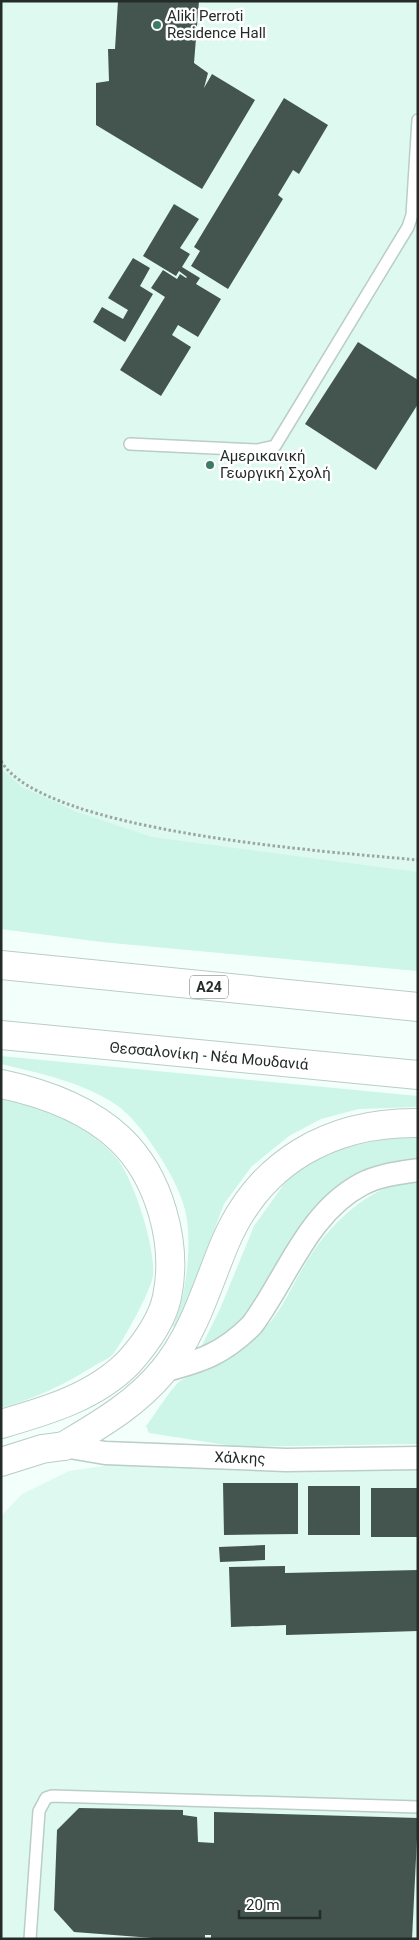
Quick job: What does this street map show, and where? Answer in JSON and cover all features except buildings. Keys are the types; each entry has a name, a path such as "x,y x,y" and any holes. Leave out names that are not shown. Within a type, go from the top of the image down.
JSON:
{"main road":[{"name":"Α24","path":"1,965 418,1007"},
{"name":"Θεσσαλονίκη - Νέα Μουδανιά","path":"1,1035 418,1075"},
{"path":"1,1084 57,1100 82,1112 121,1140 136,1158 150,1182 161,1210 168,1240 170,1268 167,1297 160,1319 129,1362 102,1384 75,1398 50,1410 1,1424"},
{"path":"5,1463 42,1449 64,1446 107,1420 137,1397 163,1371 181,1345 198,1311 233,1225 261,1184 278,1167 301,1152 346,1133 375,1126 418,1124"}],"street":[{"path":"163,1371 206,1359 238,1339 264,1309 318,1221 339,1198 363,1183 390,1174 418,1170"},
{"name":"Χάλκης","path":"64,1446 105,1453 286,1460 418,1458"}],"lane":[{"path":"130,444 256,450 275,446 408,227 412,215 418,120"},
{"path":"30,1939 39,1812 46,1798 52,1796 418,1807"}],"path":[{"path":"1,760 15,776 49,796 73,806 151,826 225,840 418,860"}],"shaded area":[{"name":"Αμερικανική Γεωργική Σχολή","path":"1,1 418,1 418,971 102,942 1,929"},
{"path":"1,768 22,787 77,812 152,837 418,872 418,971 102,942 1,929"},
{"path":"1,1056 418,1096 418,1107 359,1109 321,1119 289,1136 252,1166 224,1204 177,1328 173,1326 185,1282 188,1231 183,1203 170,1173 136,1123 115,1104 88,1089 74,1084 1,1064"},
{"path":"1,1094 47,1110 76,1124 102,1143 114,1155 129,1178 142,1212 151,1248 153,1276 136,1316 118,1348 111,1356 49,1390 1,1408"},
{"path":"402,1136 418,1136 418,1162 318,1205 278,1262 241,1325 197,1355 220,1309 254,1226 292,1173 336,1149"},
{"path":"418,1180 418,1444 239,1447 149,1433 146,1426 180,1381 212,1368 237,1352 268,1325 280,1309 314,1251 338,1222 367,1198 383,1189 400,1183"},
{"path":"123,1463 418,1468 418,1939 1,1939 1,1516 22,1494 69,1471"}],"place":[{"name":"Aliki Perroti Residence Hall","path":"157,25"},
{"name":"Αμερικανική Γεωργική Σχολή","path":"210,465"}]}
